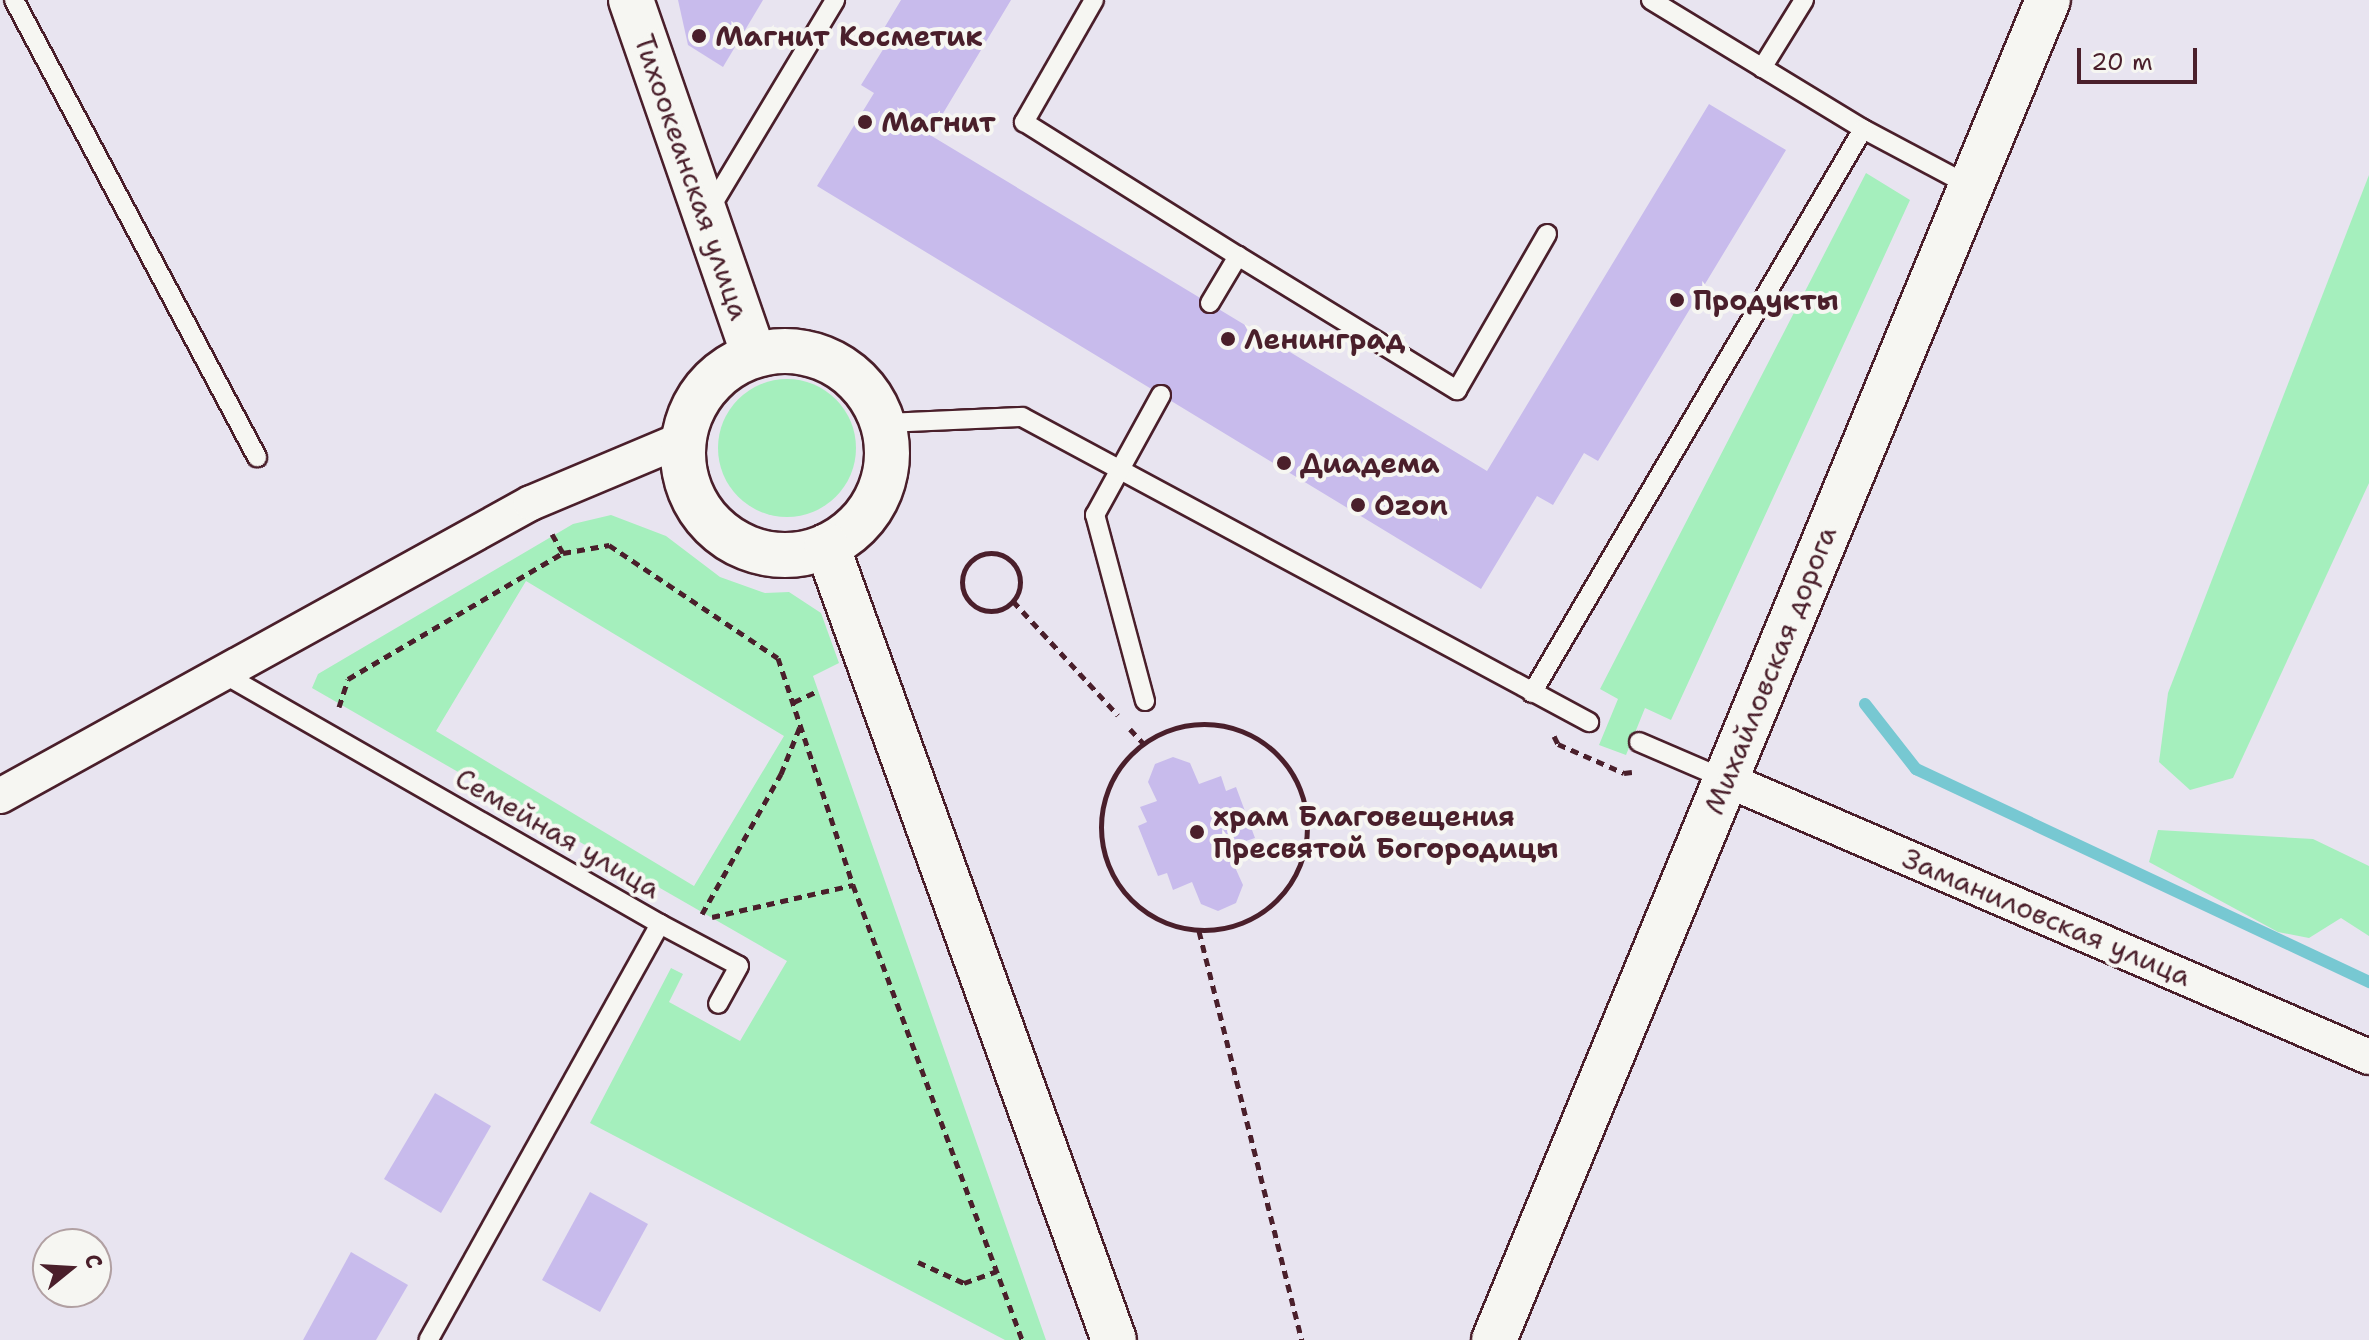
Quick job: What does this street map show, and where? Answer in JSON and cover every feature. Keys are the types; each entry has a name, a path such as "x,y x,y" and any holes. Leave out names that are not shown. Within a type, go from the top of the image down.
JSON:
{"street":[{"name":"Тихоокеанская улица","path":"631,0 754,355"},
{"name":"Михайловская дорога","path":"1494,1340 2048,0"},
{"path":"794,350 833,362 865,387 884,423 888,462 878,498 854,529 827,546 783,556 745,547 713,526 688,486 683,439 691,411 706,387 728,367 754,355 794,350"},
{"path":"0,796 531,503 683,439"},
{"path":"827,546 1114,1340"},
{"name":"Заманиловская улица","path":"1725,779 2369,1057"}],"lane":[{"path":"14,0 257,457"},
{"path":"706,217 835,0"},
{"path":"1094,0 1024,122 1457,390 1547,234"},
{"path":"1651,0 1863,129 1970,186"},
{"path":"1762,68 1804,0"},
{"path":"1532,693 1863,129"},
{"path":"1210,303 1238,256"},
{"path":"1145,701 1095,515 1161,395"},
{"path":"884,423 1022,417 1589,722"},
{"name":"Семейная улица","path":"222,673 660,924 428,1340"},
{"path":"1639,742 1725,779"},
{"path":"660,924 739,966 718,1004"}],"path":[{"path":"531,503 563,553"},
{"path":"330,709 338,713 348,679 563,553 609,545 778,658 853,885 1022,1340"},
{"path":"990,552 1008,558 1019,573 1013,601 997,610 978,608 962,585 965,566 990,552"},
{"path":"1013,601 1143,743"},
{"path":"794,702 818,691"},
{"path":"701,915 781,774 801,723"},
{"path":"1203,723 1238,729 1268,745 1293,772 1302,792 1308,828 1302,863 1292,882 1269,909 1235,927 1199,931 1167,925 1136,906 1115,880 1102,847 1101,810 1117,769 1143,743 1175,727 1203,723"},
{"path":"687,907 707,918 853,885"},
{"path":"1199,931 1302,1340"},
{"path":"918,1262 964,1283 997,1271"}],"green space":[{"path":"1866,173 1910,200 1671,720 1645,708 1626,755 1599,745 1618,699 1600,689"},
{"path":"2369,175 2369,483 2233,778 2190,790 2159,762 2168,693"},
{"path":"787,379 814,384 836,399 851,421 856,448 851,475 836,497 814,512 787,517 760,512 738,497 723,475 718,448 723,421 738,399 760,384"},
{"path":"611,515 666,536 720,577 765,593 789,592 821,613 839,663 813,676 1046,1340 1005,1340 590,1123 671,968 683,974 669,1002 740,1041 787,961 312,688 318,674 573,524","holes":["526,581 784,736 694,886 436,731"]},
{"path":"2158,830 2313,839 2369,866 2369,936 2341,918 2309,938 2278,932 2149,862"}],"building":[{"path":"678,0 763,0 723,67 688,45"},
{"path":"901,0 1011,0 930,135 1487,471 1709,104 1786,150 1598,461 1584,453 1553,505 1537,496 1481,589 817,186 874,93 861,85 892,35 883,30"},
{"name":"храм Благовещения Пресвятой Богородицы","path":"1173,757 1190,763 1199,784 1221,776 1226,791 1236,787 1255,838 1246,841 1253,858 1234,865 1243,885 1236,903 1218,911 1201,904 1192,882 1173,890 1167,873 1158,876 1138,826 1147,822 1140,807 1157,801 1148,782 1155,764"},
{"path":"435,1093 491,1126 441,1213 384,1179"},
{"path":"590,1192 648,1224 600,1312 542,1280"},
{"path":"351,1252 408,1285 376,1340 303,1340"}],"waterway":[{"path":"1865,704 1916,769 2369,982"}],"place":[{"name":"Магнит Косметик","path":"699,36"},
{"name":"Магнит","path":"865,122"},
{"name":"Продукты","path":"1677,300"},
{"name":"Ленинград","path":"1228,339"},
{"name":"Диадема","path":"1284,463"},
{"name":"Ozon","path":"1358,505"},
{"name":"храм Благовещения Пресвятой Богородицы","path":"1197,832"}]}
